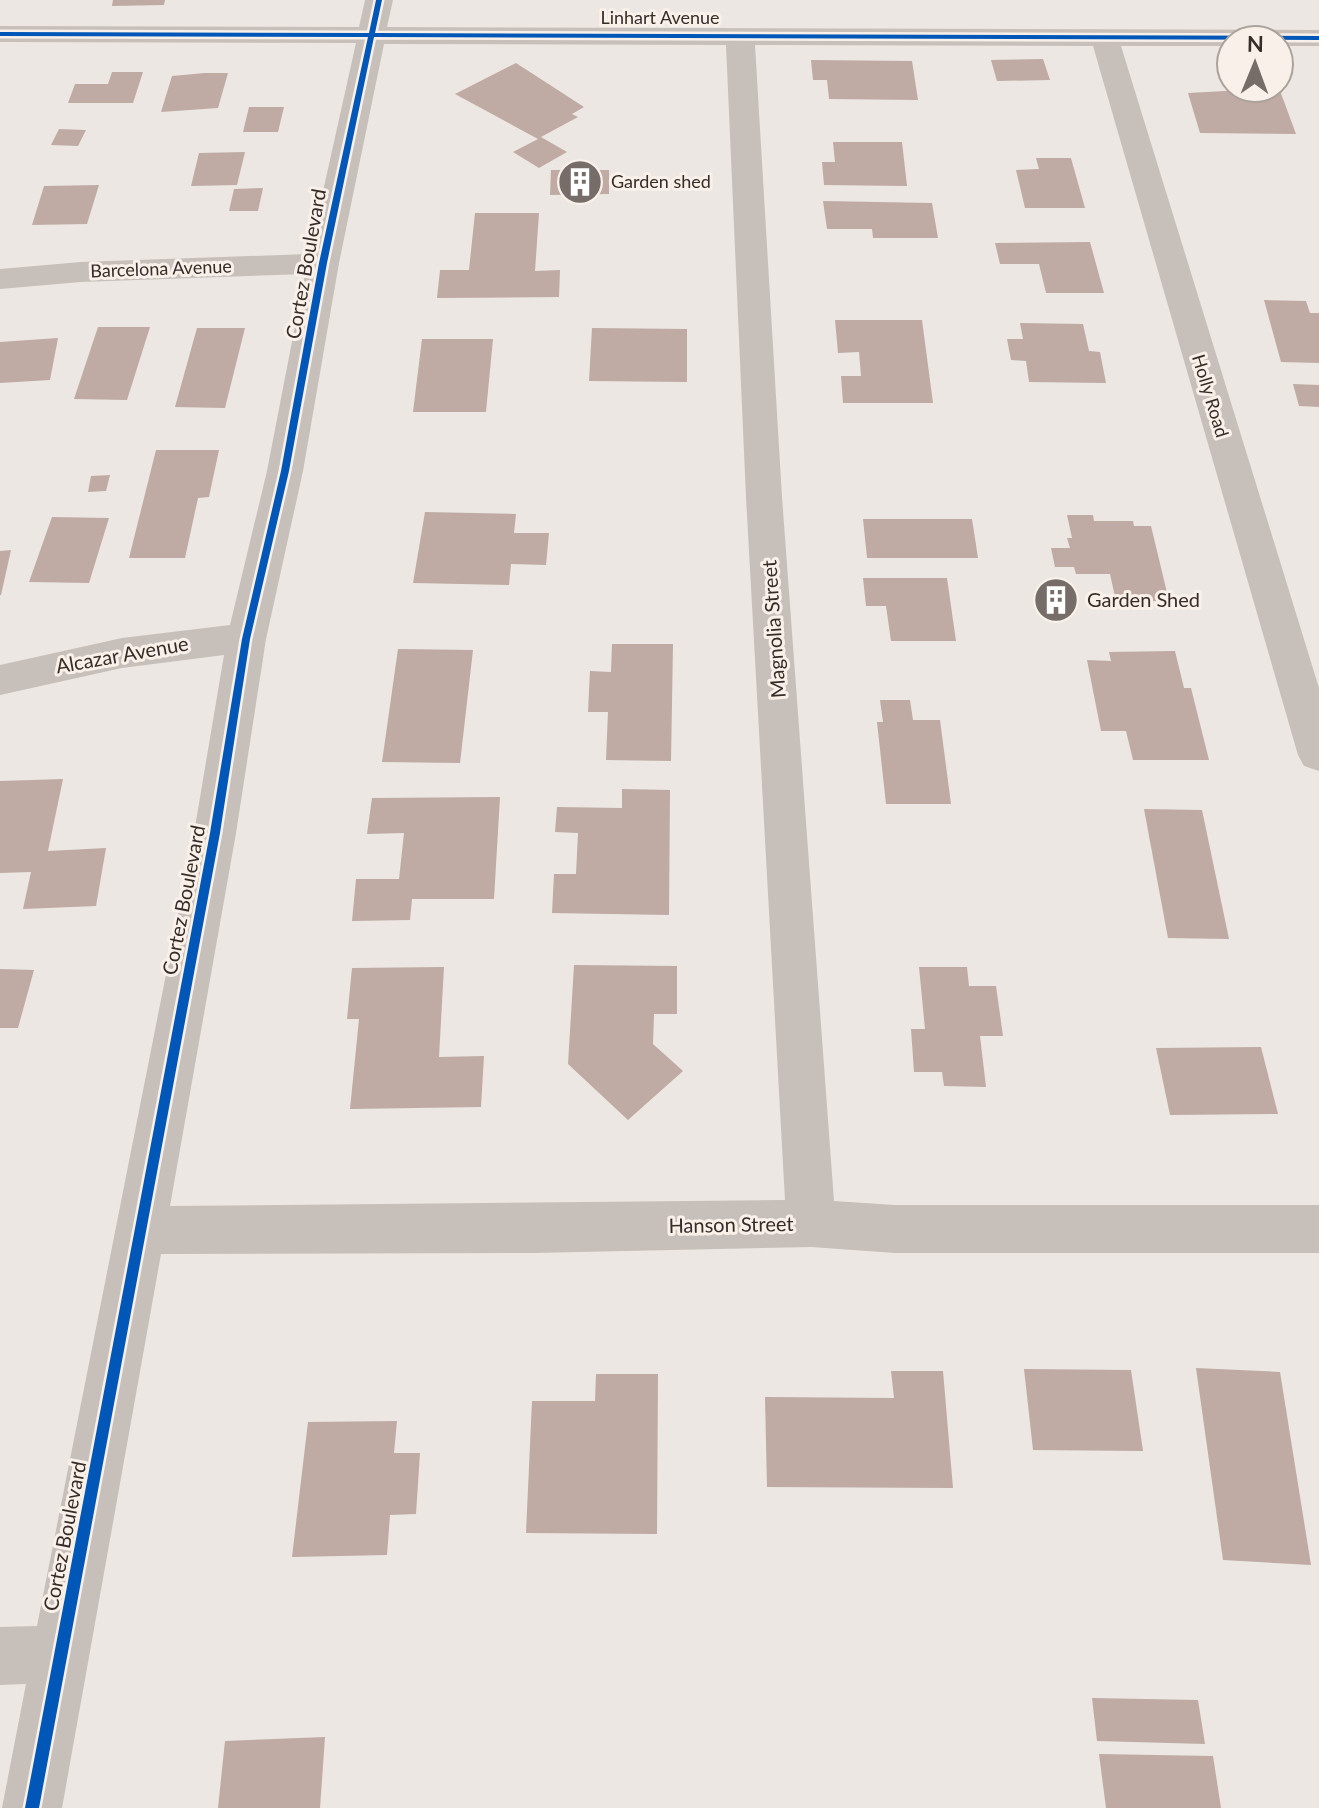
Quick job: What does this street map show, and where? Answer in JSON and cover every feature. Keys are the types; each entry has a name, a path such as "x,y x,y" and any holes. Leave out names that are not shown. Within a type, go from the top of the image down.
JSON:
{"street":[{"name":"Linhart Avenue","path":"0,34 376,17 740,34 1319,38"},
{"name":"Cortez Boulevard","path":"32,1808 143,1230 215,833 246,639 285,471 323,263 362,69 376,17"},
{"name":"Magnolia Street","path":"740,34 764,497 811,1223"},
{"name":"Holly Road","path":"1104,36 1319,755"},
{"name":"Barcelona Avenue","path":"0,279 81,272 323,263"},
{"name":"Alcazar Avenue","path":"0,680 118,653 191,642 246,639"},
{"name":"Hanson Street","path":"143,1230 534,1229 811,1223 895,1229 1319,1229"},
{"path":"0,1656 60,1655"}],"building":[{"path":"113,0 165,0 164,5 112,6"},
{"path":"1043,59 1050,80 997,81 991,60"},
{"path":"811,60 912,61 918,100 829,99 827,80 813,80"},
{"path":"516,63 584,107 572,114 578,117 541,137 567,152 539,168 513,152 538,139 455,94"},
{"path":"112,72 143,72 133,103 68,103 75,84 108,84"},
{"path":"228,73 218,108 161,112 172,76"},
{"path":"1215,92 1215,104 1285,104 1296,134 1200,133 1188,93"},
{"path":"249,107 284,107 278,132 243,132"},
{"path":"59,129 86,130 78,146 51,145"},
{"path":"833,142 902,142 907,186 824,185 822,162 835,162"},
{"path":"245,152 237,185 191,186 199,153"},
{"path":"1036,158 1071,158 1085,208 1025,208 1016,170 1039,169"},
{"name":"Garden shed","path":"551,170 609,170 609,194 550,195"},
{"path":"99,185 87,224 32,225 44,186"},
{"path":"263,188 258,211 229,211 234,189"},
{"path":"823,201 932,203 938,238 873,238 872,229 827,229"},
{"path":"475,213 539,213 535,271 560,270 559,297 437,298 440,270 469,270"},
{"path":"1090,242 1104,293 1046,293 1039,264 1000,264 995,243"},
{"path":"1264,300 1306,301 1310,313 1319,313 1319,363 1281,362"},
{"path":"835,320 922,320 933,403 843,403 841,376 861,376 859,352 838,353"},
{"path":"1020,323 1083,324 1089,351 1100,352 1106,383 1029,382 1026,361 1011,360 1007,339 1023,339"},
{"path":"98,327 150,327 127,400 74,399"},
{"path":"197,328 245,328 225,408 175,407"},
{"path":"592,328 687,329 687,382 589,381"},
{"path":"58,338 50,380 0,383 0,342"},
{"path":"422,339 493,339 486,412 413,412"},
{"path":"1293,384 1319,385 1319,407 1299,406"},
{"path":"156,450 219,450 209,497 198,498 185,558 129,558"},
{"path":"110,475 106,491 88,492 91,476"},
{"path":"425,512 516,514 514,533 549,533 546,565 511,564 509,585 413,583"},
{"path":"1067,515 1093,515 1094,521 1133,521 1134,526 1151,526 1169,601 1116,601 1110,574 1076,574 1074,567 1055,567 1051,548 1070,548 1067,538 1072,538"},
{"path":"52,517 109,518 89,583 29,582"},
{"path":"863,519 972,519 978,558 867,558"},
{"path":"11,550 1,595 0,595 0,551"},
{"path":"863,578 947,578 956,641 891,641 886,606 866,606"},
{"name":"Garden Shed","path":"1045,592 1065,593 1067,608 1048,608"},
{"path":"612,644 673,644 671,761 606,760 608,712 588,712 590,671 611,672"},
{"path":"398,649 473,650 460,763 382,762"},
{"path":"1175,651 1184,688 1191,688 1209,760 1133,760 1126,731 1101,731 1087,660 1111,661 1109,652"},
{"path":"880,700 910,700 913,720 940,720 951,804 886,804 877,722 883,722"},
{"path":"63,779 48,851 106,848 96,906 23,909 31,872 0,873 0,781"},
{"path":"622,789 670,790 669,915 552,913 554,874 576,874 578,833 555,832 557,807 622,808"},
{"path":"500,797 494,899 412,899 410,920 352,921 356,879 399,879 404,833 367,834 372,798"},
{"path":"1144,809 1202,810 1229,939 1168,938"},
{"path":"574,965 677,966 677,1014 654,1014 653,1044 683,1071 628,1120 568,1064"},
{"path":"444,967 439,1057 484,1056 481,1107 350,1109 359,1019 347,1019 352,968"},
{"path":"919,967 967,967 969,986 996,986 1003,1036 980,1036 986,1087 944,1086 942,1072 914,1072 911,1029 925,1029"},
{"path":"0,969 34,970 18,1028 0,1028"},
{"path":"1261,1047 1278,1114 1170,1115 1156,1048"},
{"path":"1196,1368 1280,1372 1311,1565 1223,1560"},
{"path":"1024,1369 1131,1370 1143,1451 1033,1450"},
{"path":"891,1371 943,1371 953,1488 767,1487 765,1397 894,1398"},
{"path":"596,1374 658,1374 657,1534 526,1533 532,1401 595,1401"},
{"path":"397,1421 394,1453 420,1453 416,1514 390,1515 387,1555 292,1557 308,1422"},
{"path":"1092,1698 1198,1700 1205,1744 1097,1741"},
{"path":"325,1737 320,1808 218,1808 225,1741"},
{"path":"1099,1754 1213,1756 1221,1808 1106,1808"}],"cycle path":[{"path":"32,1808 215,833 246,639 285,471 323,263 379,0"},
{"path":"0,34 1319,38"}],"place":[{"name":"Garden shed","path":"580,182"},
{"name":"Garden Shed","path":"1056,600"}]}
